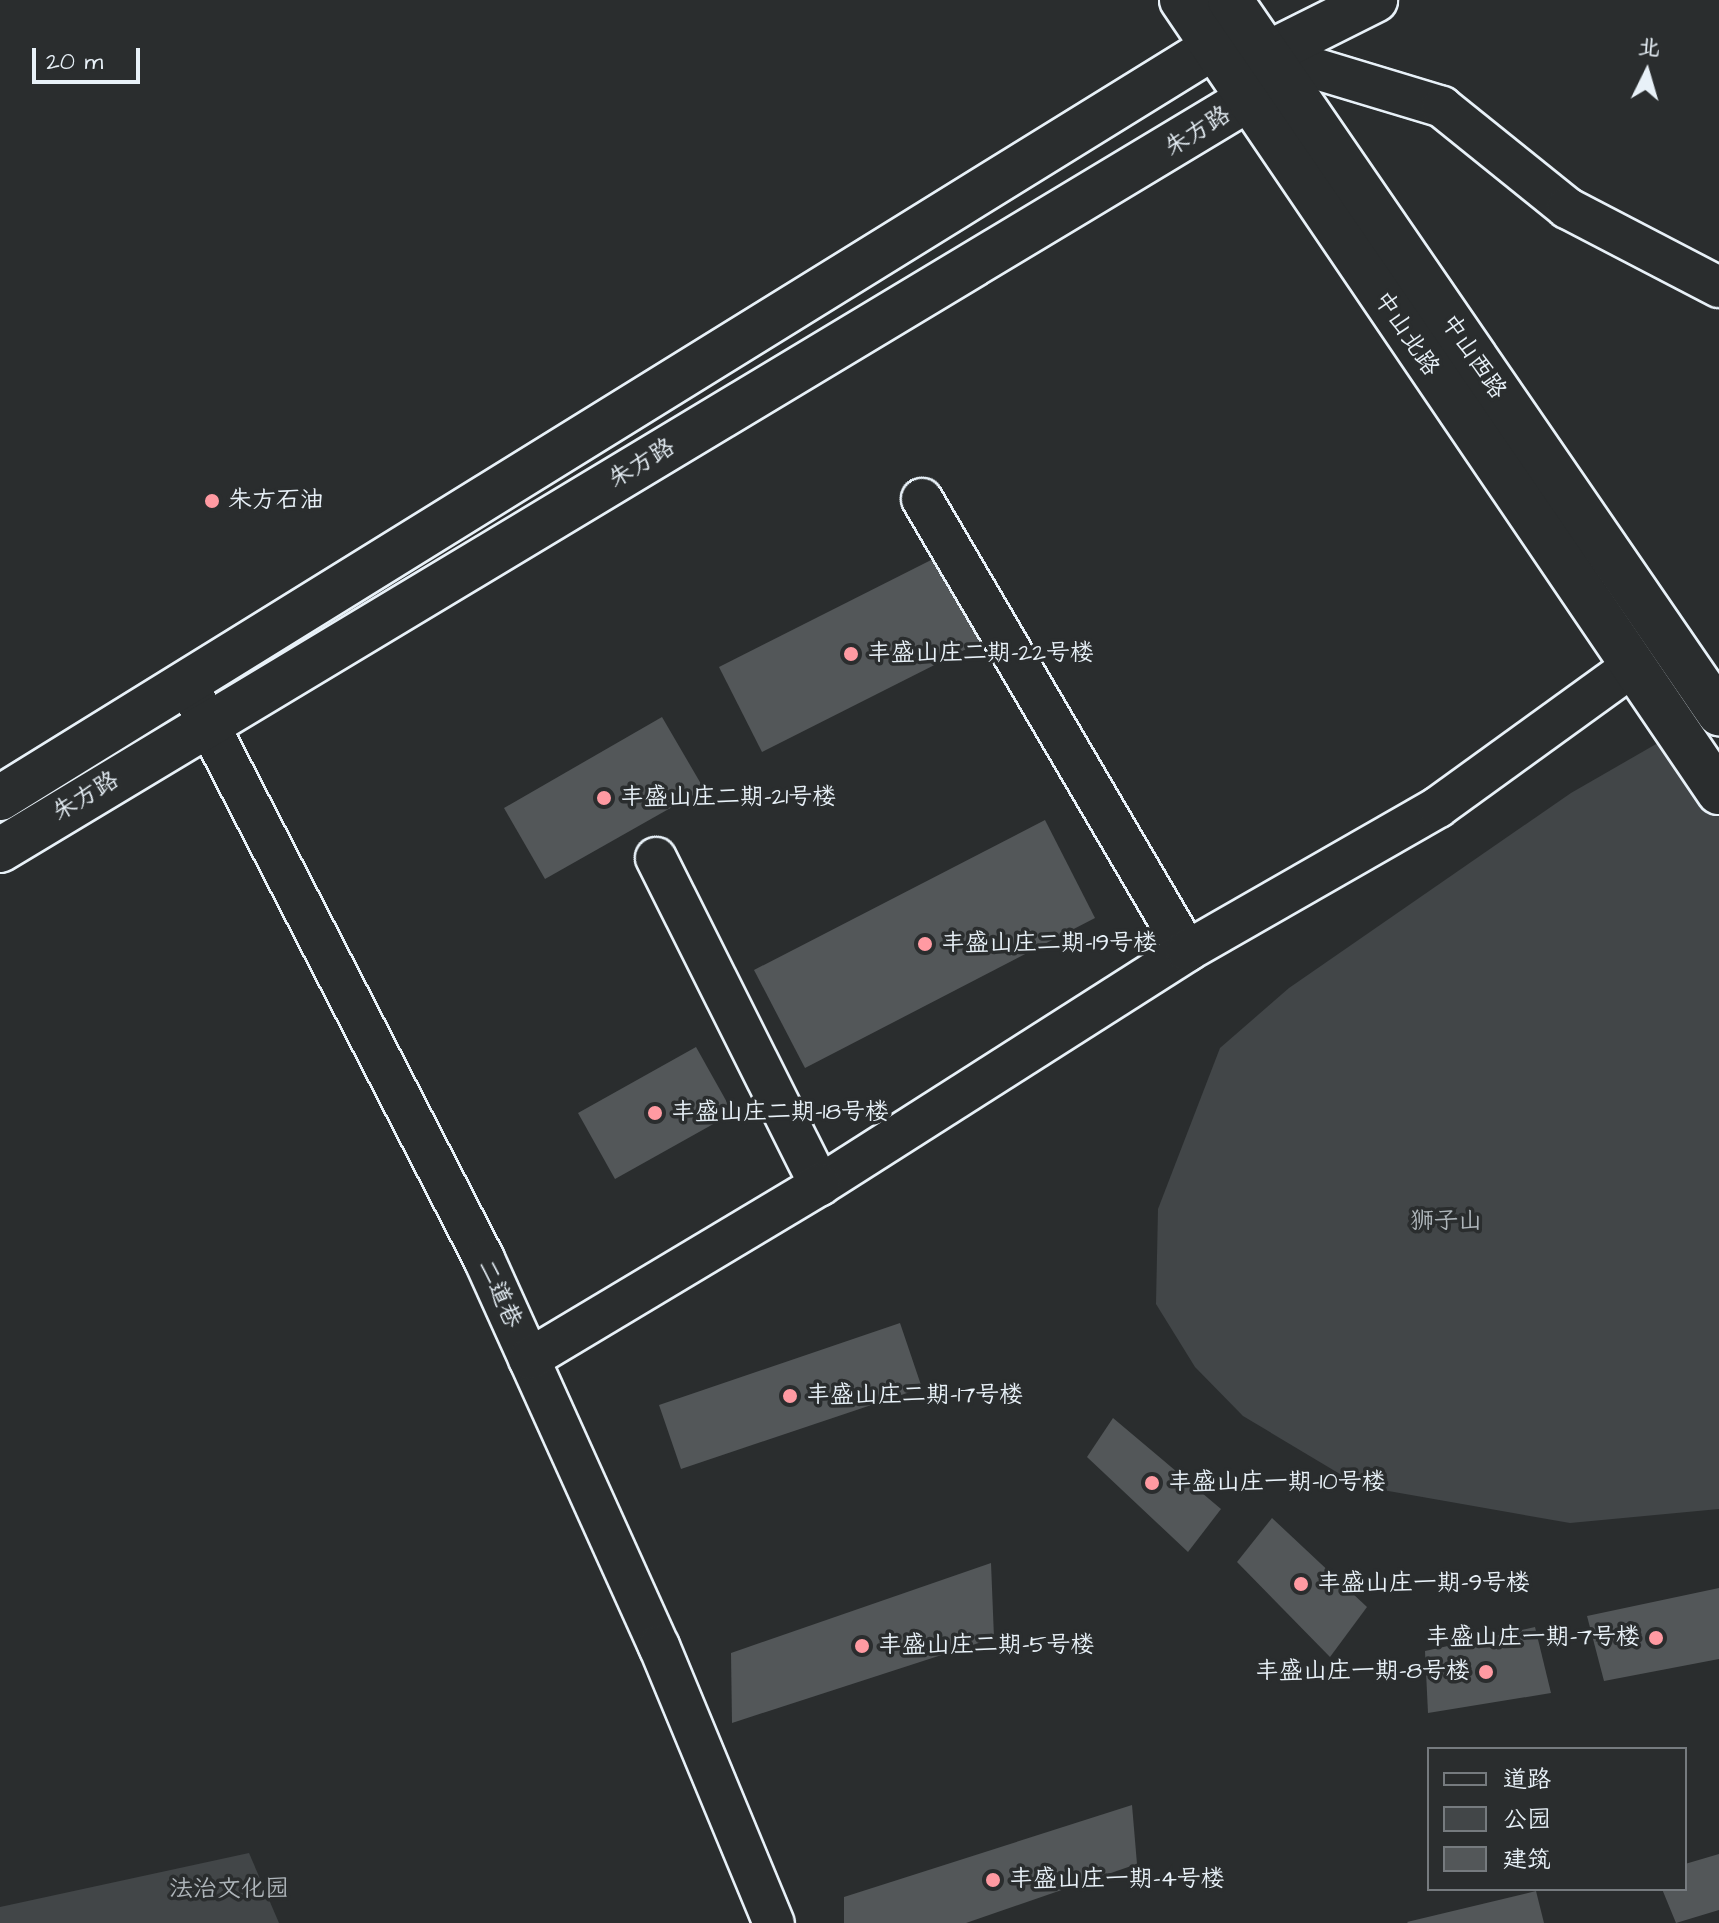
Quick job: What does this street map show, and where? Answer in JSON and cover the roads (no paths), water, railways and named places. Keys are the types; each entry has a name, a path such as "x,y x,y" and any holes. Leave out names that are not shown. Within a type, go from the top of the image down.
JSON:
{"main road":[{"name":"中山北路","path":"1182,0 1248,51 1633,666"},
{"name":"朱方路","path":"0,798 187,683 1248,51 1375,0"},
{"name":"朱方路","path":"0,850 211,721 1248,51"},
{"name":"中山西路","path":"1248,51 1719,713"},
{"path":"1633,666 1719,792"}],"street":[{"path":"1248,51 1442,107 1567,208 1719,287"},
{"path":"922,499 1187,951"},
{"path":"529,1359 820,1185 1187,951 1438,807 1633,666"},
{"name":"二道巷","path":"187,683 211,721 529,1359 774,1923"},
{"path":"656,858 820,1185"}],"place":[{"name":"朱方石油","path":"212,501"},
{"name":"丰盛山庄二期-22号楼","path":"851,654"},
{"name":"丰盛山庄二期-21号楼","path":"604,798"},
{"name":"丰盛山庄二期-19号楼","path":"925,944"},
{"name":"丰盛山庄二期-18号楼","path":"655,1113"},
{"name":"丰盛山庄二期-17号楼","path":"790,1396"},
{"name":"丰盛山庄一期-10号楼","path":"1152,1483"},
{"name":"丰盛山庄一期-9号楼","path":"1301,1584"},
{"name":"丰盛山庄一期-7号楼","path":"1656,1638"},
{"name":"丰盛山庄二期-5号楼","path":"862,1646"},
{"name":"丰盛山庄一期-8号楼","path":"1486,1672"},
{"name":"丰盛山庄一期-4号楼","path":"993,1880"}],"park label":[{"name":"狮子山","path":"1446,1222"},
{"name":"法治文化园","path":"229,1890"}]}
